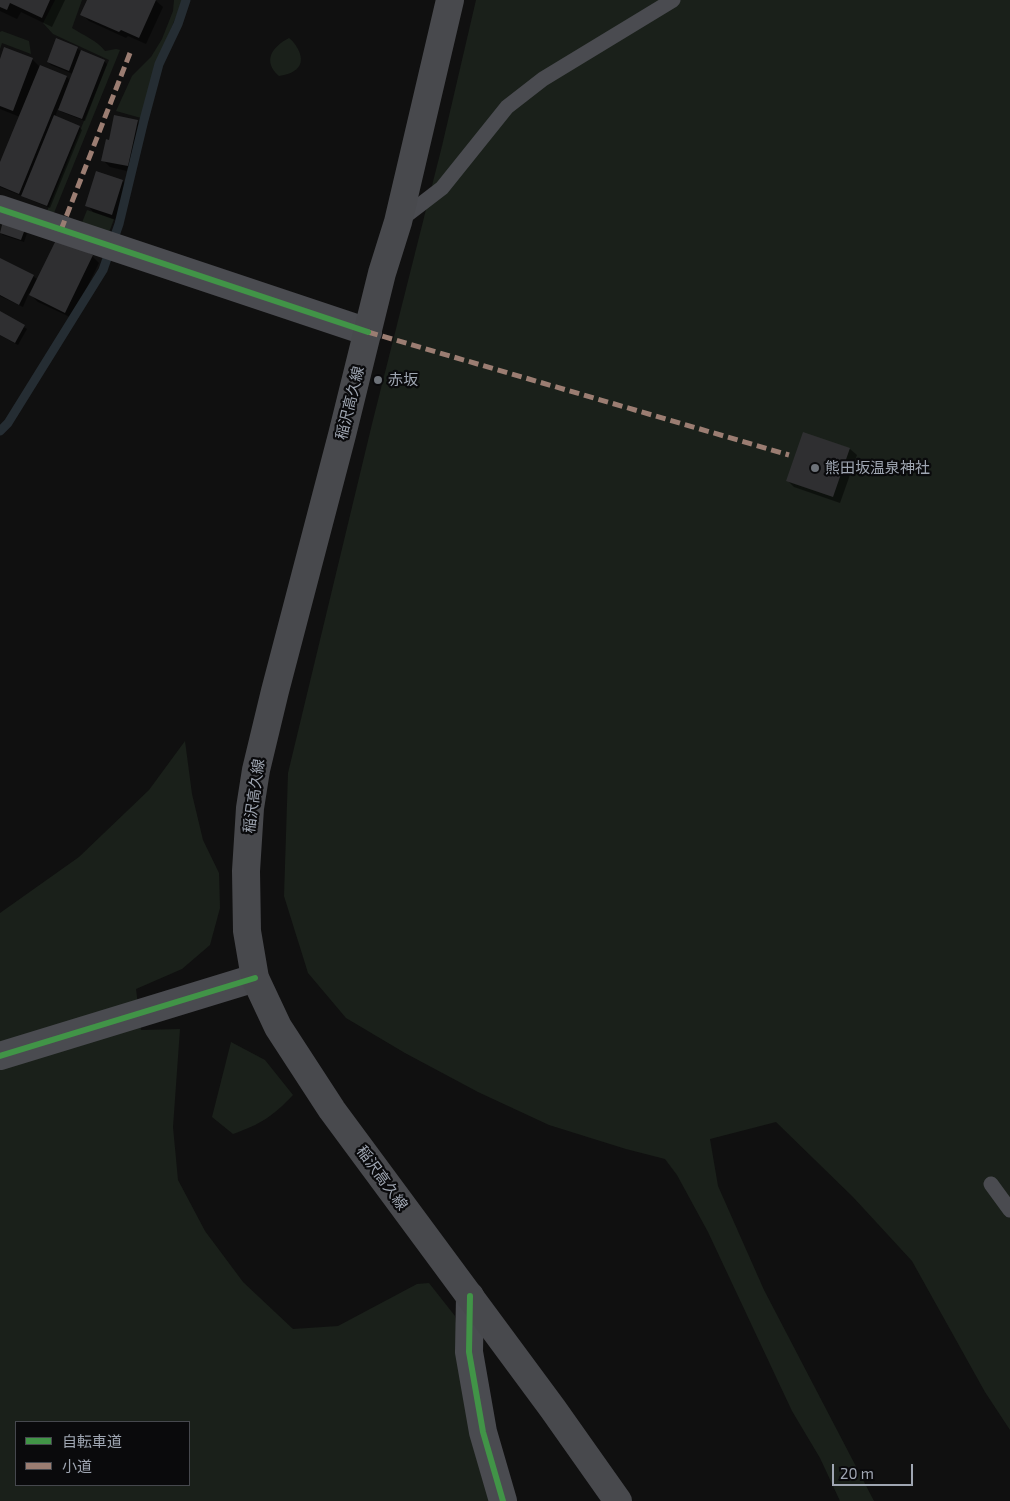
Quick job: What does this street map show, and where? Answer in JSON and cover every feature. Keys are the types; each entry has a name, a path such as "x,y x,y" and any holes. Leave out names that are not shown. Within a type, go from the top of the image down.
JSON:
{"main road":[{"name":"稲沢高久線","path":"450,0 398,222 382,274 256,770 250,808 246,872 247,931 255,978 278,1027 332,1110 553,1409 618,1501"}],"street":[{"path":"0,210 368,332"},
{"path":"0,1056 255,978"},
{"path":"470,1296 469,1352 483,1432 503,1501"}],"lane":[{"path":"398,222 442,188 507,107 543,79 673,0"},
{"path":"992,1184 1010,1210"}],"shaded area":[{"path":"55,0 82,0 72,28 94,41 105,51 120,50 54,213 47,211 109,60 53,34 43,23"},
{"path":"174,0 183,0 157,62 141,118 116,111 132,76 151,57 162,39 173,11"},
{"path":"476,0 1010,0 1010,1430 985,1392 912,1261 853,1197 776,1122 710,1139 718,1186 764,1290 874,1501 840,1501 820,1458 792,1411 708,1232 677,1175 665,1159 549,1125 478,1092 405,1053 346,1018 308,973 284,896 288,773"},
{"path":"2,31 29,41 31,54 2,43 0,49 0,32"},
{"path":"289,38 298,49 301,59 300,63 298,68 292,72 279,76 271,65 271,55 278,46"},
{"path":"87,210 114,219 108,235 81,225"},
{"path":"185,741 192,794 203,840 219,873 220,908 210,945 182,969 136,989 141,1030 180,1029 173,1127 178,1180 205,1231 243,1282 293,1329 338,1326 417,1284 429,1283 455,1316 464,1379 495,1501 0,1501 0,913 79,857 149,790"},
{"path":"231,1042 265,1060 293,1095 266,1119 233,1134 212,1117"}],"building":[{"path":"0,0 50,0 42,18 10,3 7,10 0,7"},
{"path":"87,0 156,0 139,38 121,30 119,32 80,15"},
{"path":"56,38 78,47 69,71 47,62"},
{"path":"4,47 33,58 13,111 0,106 0,59"},
{"path":"81,50 105,60 82,119 58,110"},
{"path":"40,65 67,76 19,194 0,186 0,162"},
{"path":"54,115 80,126 47,206 21,196"},
{"path":"114,115 138,120 128,166 101,161 106,139 109,140"},
{"path":"96,171 123,180 112,215 85,206"},
{"path":"3,221 25,229 21,240 0,233"},
{"path":"57,238 93,255 65,313 29,295"},
{"path":"0,258 34,275 19,305 0,295"},
{"path":"0,311 25,325 15,343 0,335"},
{"path":"803,432 850,448 833,497 786,481"}],"waterway":[{"path":"0,431 8,423 103,270 119,224 159,64 178,24 186,0"}],"marked path":[{"path":"61,230 130,53"},
{"path":"368,332 789,455"}],"cycle path":[{"path":"0,209 368,332"},
{"path":"0,1056 255,978"},
{"path":"470,1296 469,1352 483,1432 503,1501"}],"place":[{"name":"赤坂","path":"378,380"},
{"name":"熊田坂温泉神社","path":"815,468"}]}
